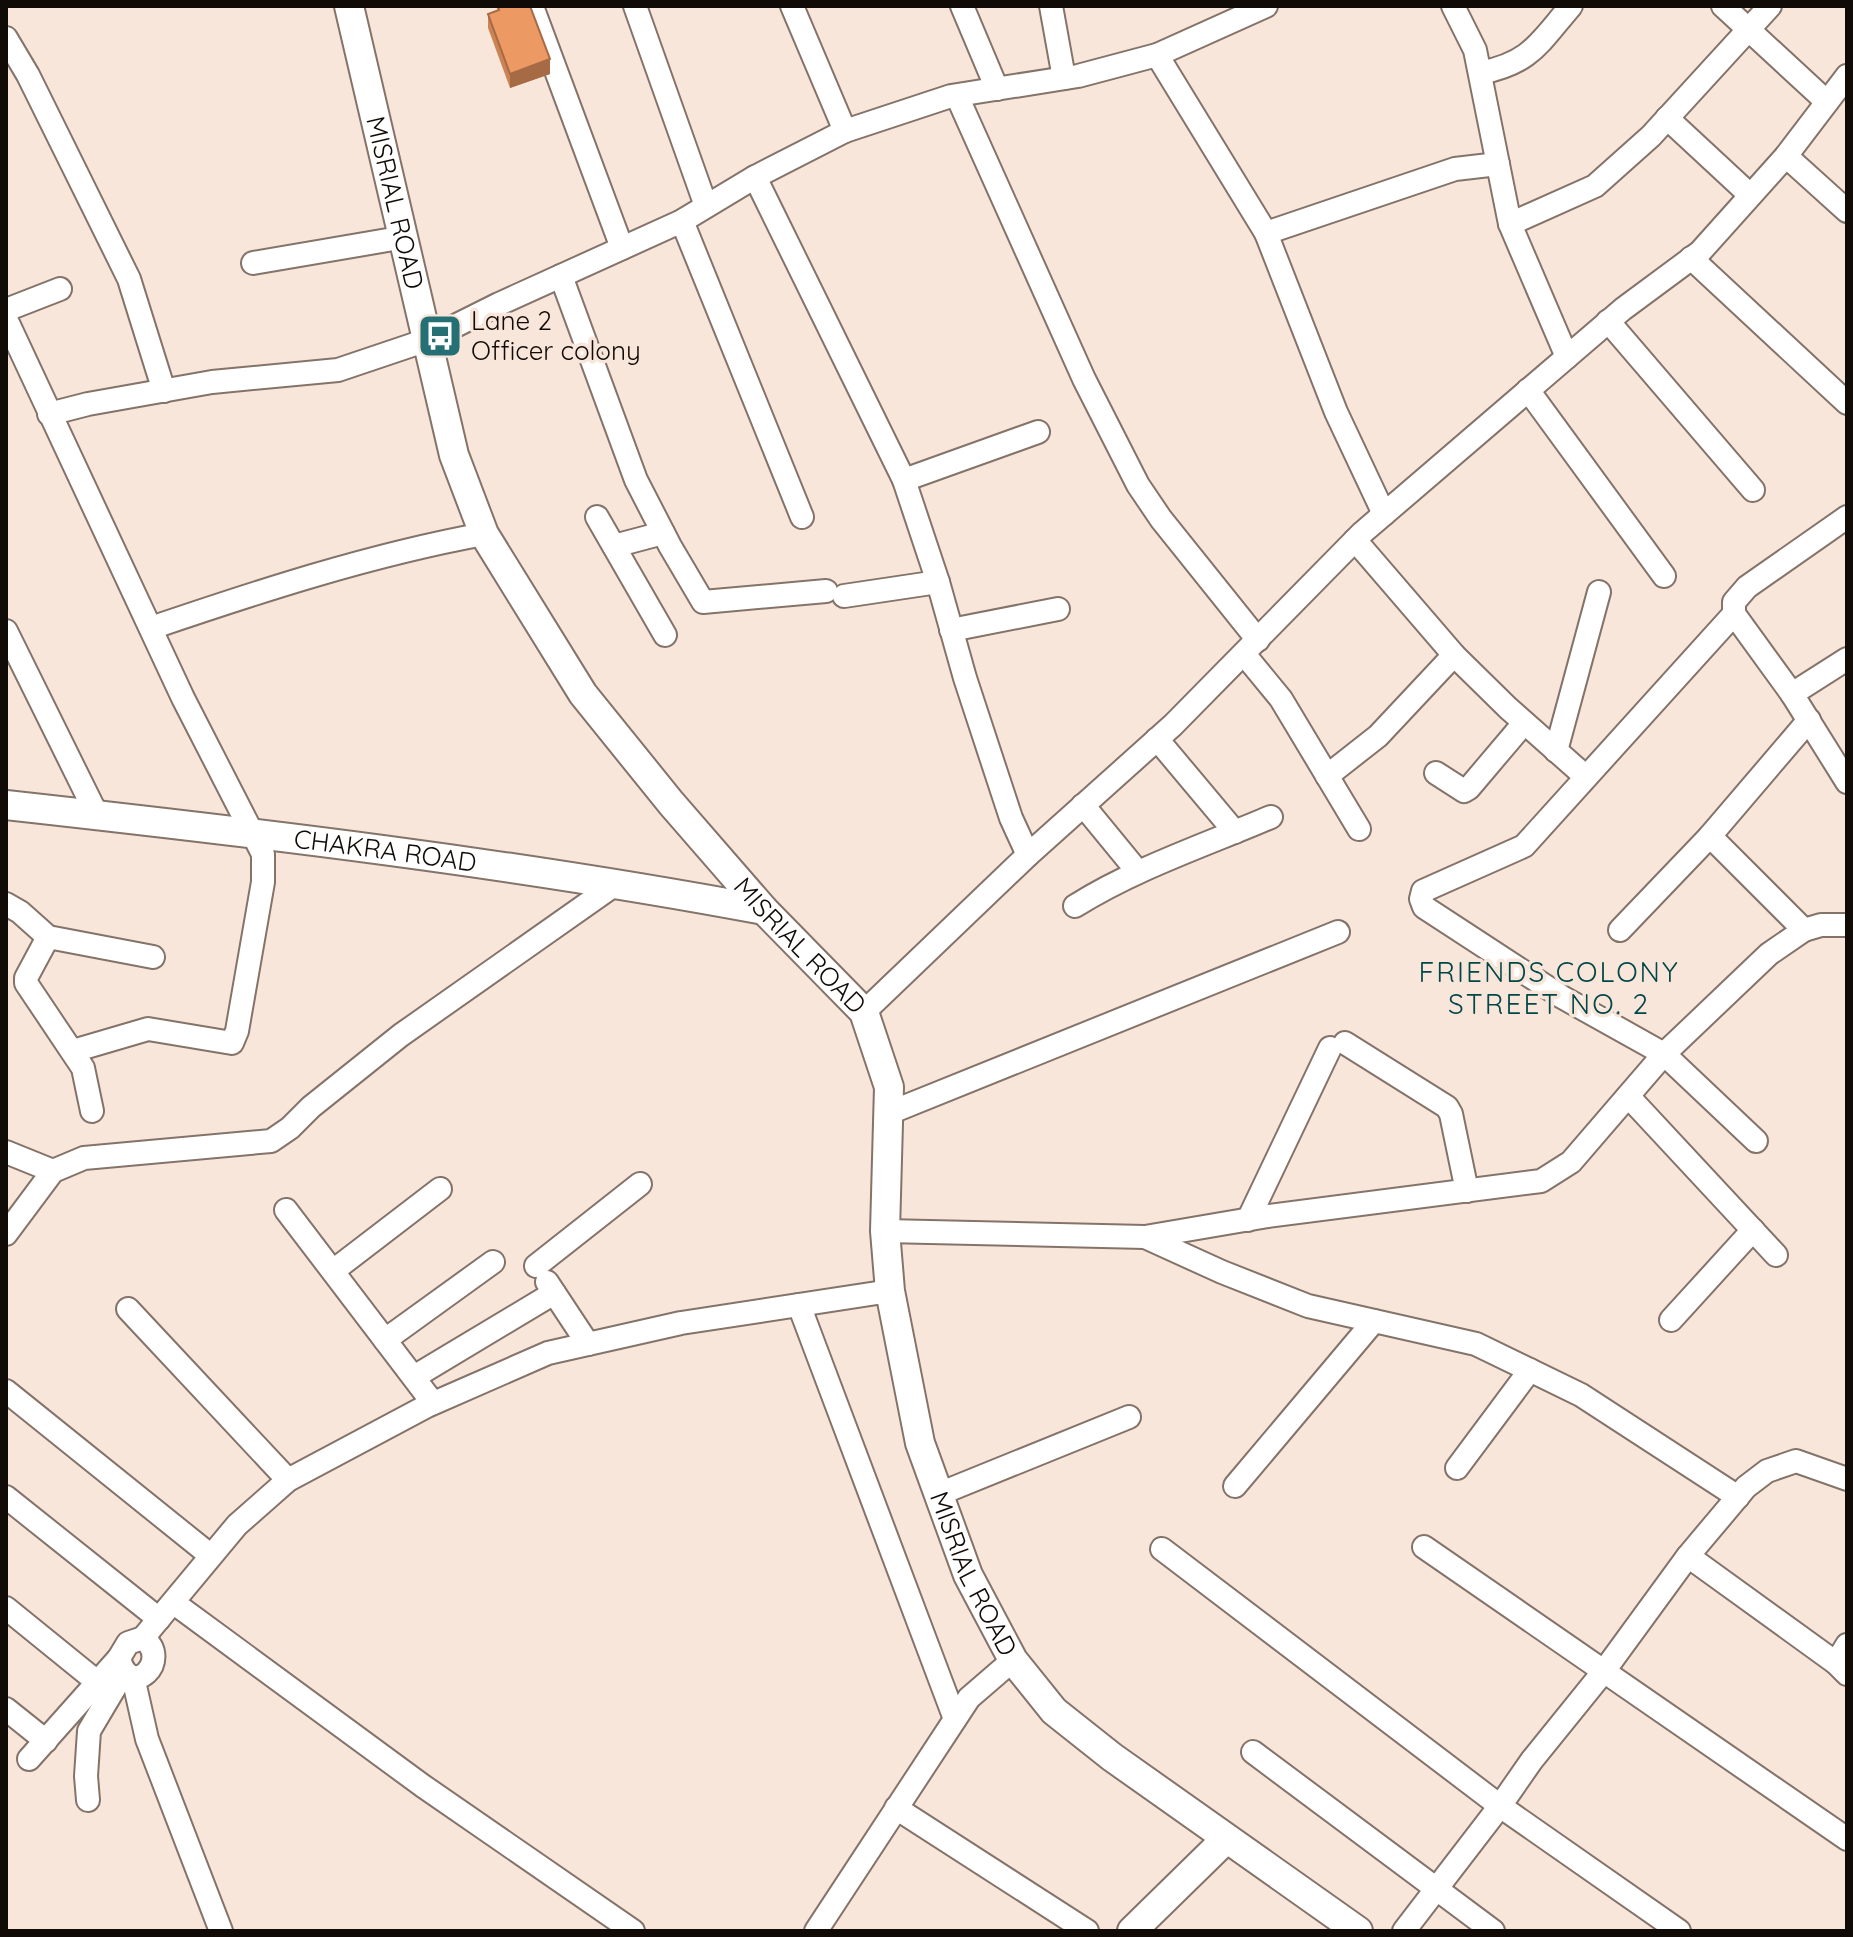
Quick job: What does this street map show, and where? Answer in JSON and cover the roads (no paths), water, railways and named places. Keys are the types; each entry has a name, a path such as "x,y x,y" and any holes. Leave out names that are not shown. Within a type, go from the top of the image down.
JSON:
{"main road":[{"name":"MISRIAL ROAD","path":"349,6 454,455 484,534 583,694 671,803 764,910 864,1012 889,1087 885,1231 890,1291 920,1443 968,1575 1013,1660 1054,1711 1112,1757 1358,1931"},
{"name":"CHAKRA ROAD","path":"6,805 251,832 617,883 764,910"},
{"path":"1132,1931 1226,1839"}],"street":[{"path":"635,6 706,206"},
{"path":"792,6 845,131"},
{"path":"962,6 997,89"},
{"path":"1051,6 1064,78"},
{"path":"49,414 212,382 338,370 427,340 682,221 755,177 845,131 957,96 1064,78 1157,55 1266,6"},
{"path":"1453,6 1475,50 1510,224 1567,357"},
{"path":"1480,73 1516,64 1571,6"},
{"path":"1723,6 1827,102"},
{"path":"1510,224 1595,186 1651,136 1770,6"},
{"path":"533,9 622,248"},
{"path":"6,38 28,75 129,279 164,391"},
{"path":"1157,55 1266,233 1336,412 1384,514"},
{"path":"864,1012 1028,855 1157,739 1355,540 1608,321 1691,258 1786,156 1847,76"},
{"path":"957,96 1084,379 1138,485 1251,647 1359,829"},
{"path":"1667,118 1750,195"},
{"path":"1786,156 1847,211"},
{"path":"1266,233 1455,169 1498,164"},
{"path":"755,177 904,480 1011,818 1028,855"},
{"path":"682,221 802,517"},
{"path":"253,263 405,237"},
{"path":"1691,258 1847,403"},
{"path":"561,276 636,480 703,602 835,594 938,582"},
{"path":"6,310 60,289"},
{"path":"6,319 151,628 263,854 263,882 237,1031 232,1043 148,1029 73,1051"},
{"path":"1608,321 1753,490"},
{"path":"1528,390 1664,576"},
{"path":"904,480 1038,432"},
{"path":"597,517 665,635"},
{"path":"1847,517 1747,587 1734,602 1734,614 1809,720 1839,752 1847,782"},
{"path":"614,546 663,533"},
{"path":"151,628 269,588 426,545 484,534"},
{"path":"1355,540 1454,655 1524,723 1586,777"},
{"path":"1556,751 1599,592"},
{"path":"951,630 1058,609"},
{"path":"1734,614 1524,846 1423,891 1421,899 1424,907 1562,997 1664,1054 1756,1141"},
{"path":"6,631 97,815"},
{"path":"1327,776 1378,736 1454,655"},
{"path":"1792,694 1847,659"},
{"path":"1620,930 1710,836 1809,720"},
{"path":"1436,773 1464,791 1524,723"},
{"path":"1157,739 1235,832"},
{"path":"1083,805 1138,872"},
{"path":"1075,906 1104,887 1271,817"},
{"path":"1710,836 1804,930"},
{"path":"6,1234 53,1171 84,1158 271,1141 401,1035 617,883"},
{"path":"6,904 48,937 153,957"},
{"path":"885,1231 1145,1237 1248,1220 1541,1181 1571,1162 1664,1054 1769,954 1804,930 1821,925 1847,925"},
{"path":"889,1113 1338,932"},
{"path":"48,937 26,983 83,1068 92,1111"},
{"path":"1248,1220 1337,1045 1447,1107 1467,1191"},
{"path":"1628,1096 1776,1255"},
{"path":"6,1152 53,1171"},
{"path":"588,1344 532,1260 640,1184"},
{"path":"333,1271 440,1189"},
{"path":"286,1210 433,1403"},
{"path":"1671,1320 1753,1230"},
{"path":"1145,1237 1308,1306 1476,1344 1581,1395 1738,1497"},
{"path":"385,1340 493,1262"},
{"path":"88,1800 89,1731 125,1669 128,1643 143,1638 237,1525 288,1480 433,1403 548,1353 681,1323 890,1291"},
{"path":"414,1377 554,1293"},
{"path":"799,1305 955,1719"},
{"path":"128,1309 288,1480"},
{"path":"1235,1486 1374,1321"},
{"path":"1457,1468 1530,1370"},
{"path":"6,1391 210,1555"},
{"path":"939,1494 1129,1417"},
{"path":"1404,1931 1532,1760 1604,1671 1688,1556 1738,1497 1767,1471 1796,1461 1847,1479"},
{"path":"6,1497 166,1611 633,1931"},
{"path":"1424,1547 1847,1839"},
{"path":"1162,1549 1500,1806 1679,1931"},
{"path":"1688,1556 1843,1661"},
{"path":"6,1608 96,1681"},
{"path":"125,1669 139,1678 153,1664 153,1653 143,1638"},
{"path":"816,1931 969,1698 1013,1660"},
{"path":"29,1759 96,1681 125,1669"},
{"path":"125,1669 147,1739 221,1931"},
{"path":"6,1709 46,1741"},
{"path":"1253,1752 1493,1931"},
{"path":"896,1808 1087,1931"}],"place":[{"name":"Lane 2 Officer colony","path":"440,336"}],"district":[{"name":"FRIENDS COLONY STREET NO. 2","path":"1549,988"}]}
